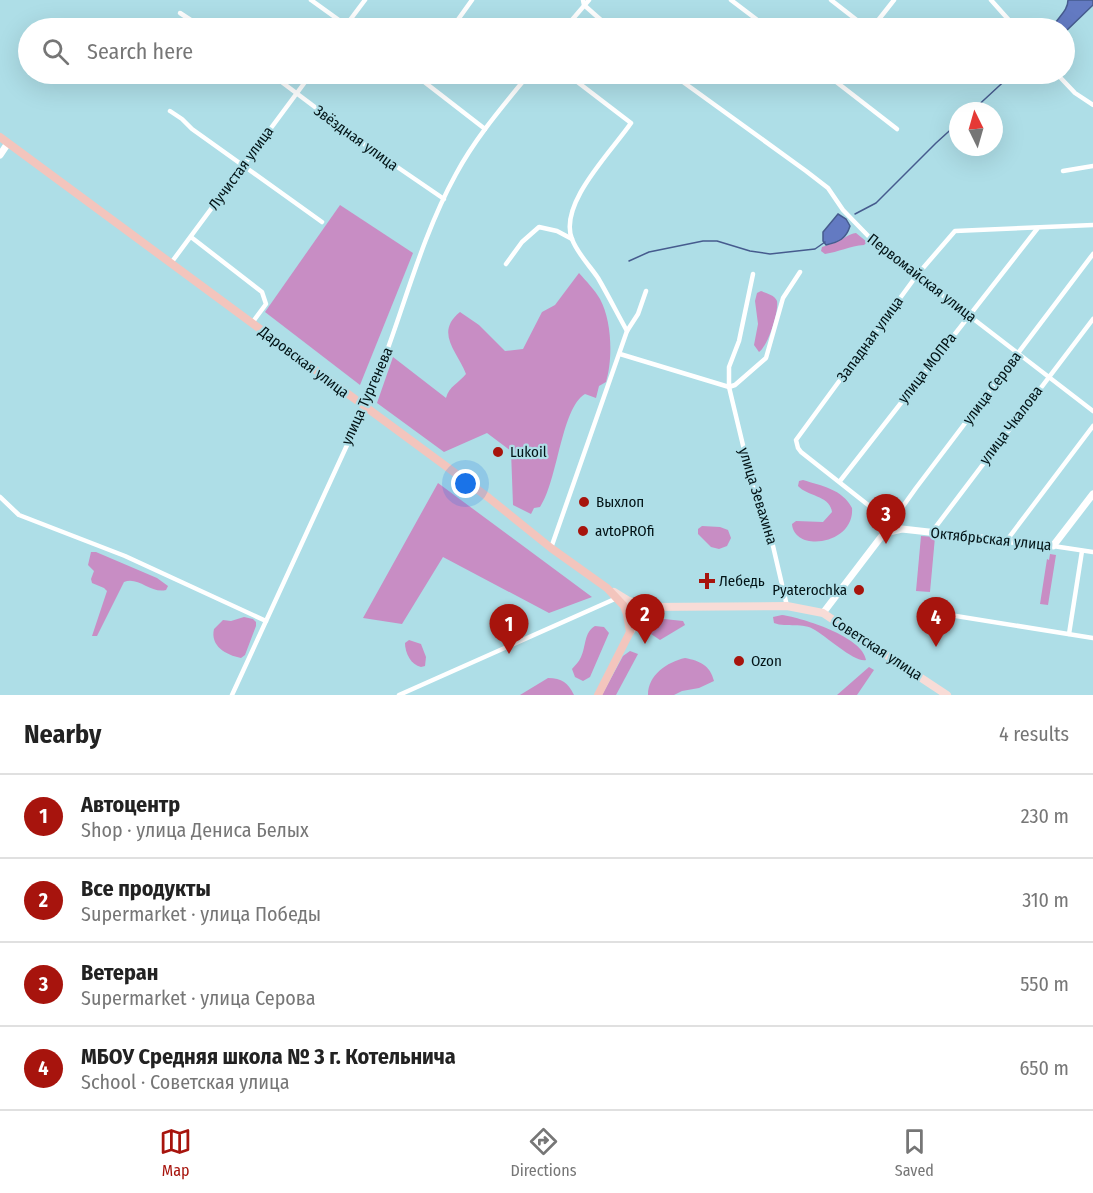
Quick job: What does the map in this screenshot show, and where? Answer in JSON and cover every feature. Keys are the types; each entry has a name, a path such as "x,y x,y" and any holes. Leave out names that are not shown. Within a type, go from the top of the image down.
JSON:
{"highway":[{"name":"Даровская улица","path":"0,137 489,498 551,548 607,588 617,598 627,614 630,632"},
{"path":"598,695 630,632"}],"main road":[{"name":"Даровская улица","path":"607,588 637,605"},
{"name":"Советская улица","path":"637,605 660,607 787,606 823,613 947,695"},
{"name":"Советская улица","path":"630,632 641,617 660,607"}],"street":[{"path":"311,0 334,18"},
{"path":"353,18 365,0"},
{"path":"459,18 472,0"},
{"path":"572,18 583,2 589,0"},
{"path":"731,0 755,18"},
{"path":"831,0 856,18"},
{"path":"879,18 894,0"},
{"path":"991,0 1007,18"},
{"path":"583,2 600,18"},
{"path":"180,12 189,18"},
{"name":"Звёздная улица","path":"286,84 296,94 376,153 444,199"},
{"name":"Лучистая улица","path":"171,263 304,84"},
{"path":"430,84 484,129"},
{"name":"улица Тургенева","path":"232,695 389,349 409,286 444,199 465,156 521,84"},
{"path":"580,84 631,123 574,205 570,225 572,239 600,281 627,331"},
{"name":"Первомайская улица","path":"686,84 828,188 843,210 867,235 1093,411"},
{"path":"839,84 897,129"},
{"path":"1066,84 1093,105"},
{"path":"170,111 322,222"},
{"path":"0,154 8,143"},
{"path":"1063,171 1093,166"},
{"path":"1037,229 1093,225"},
{"path":"506,264 522,242 539,227 558,231 572,239"},
{"name":"Западная улица","path":"840,481 801,452 796,440 917,275 955,231 1037,229"},
{"name":"улица МОПРа","path":"840,481 1037,229"},
{"path":"191,237 262,292 266,304 252,323"},
{"name":"улица Серова","path":"891,523 1093,254"},
{"path":"620,354 729,387 735,385 766,358 783,298 800,272"},
{"name":"улица Зевахина","path":"753,274 739,341 729,367 729,387 753,487 773,546 787,606"},
{"path":"551,548 627,331 638,314 646,291"},
{"name":"улица Чкалова","path":"931,533 1093,319"},
{"path":"1007,540 1093,426"},
{"path":"840,481 897,530"},
{"path":"1053,546 1093,494"},
{"path":"0,497 19,515 124,556 266,621"},
{"path":"823,613 881,537 889,532 891,523"},
{"name":"Октябрьская улица","path":"889,532 897,530 1007,540 1093,552"},
{"path":"1069,634 1082,551"},
{"path":"399,695 617,598"},
{"path":"925,611 1093,638"}],"shaded area":[{"path":"340,205 413,253 360,385 265,312"},
{"path":"856,233 867,242 864,245 825,254 821,251 822,247"},
{"path":"579,273 598,296 607,318 610,340 608,373 606,382 599,386 596,398 585,394 570,414 546,495 540,507 534,508 531,514 513,505 511,451 487,433 444,452 377,403 393,357 446,398 466,374 448,335 452,320 460,312 479,325 505,351 523,349 542,312 555,305"},
{"path":"761,291 774,297 777,306 769,336 759,352 754,345 758,324 755,301 757,293"},
{"path":"803,480 837,492 852,508 850,521 835,537 824,541 813,541 803,539 795,533 792,524 796,521 823,522 832,512 827,502 798,486 799,481"},
{"path":"438,483 592,597 549,613 443,557 402,624 363,618"},
{"path":"702,526 728,530 731,538 727,546 719,549 711,547 698,534 698,529"},
{"path":"921,536 935,537 930,592 916,591"},
{"path":"91,552 96,552 157,578 168,586 166,590 160,591 134,581 124,582 97,636 92,636 107,591 92,583 94,571 88,565"},
{"path":"1050,554 1056,555 1048,605 1040,604 1047,559 1049,560"},
{"path":"782,615 817,624 844,636 855,644 866,660 848,654 810,628 774,623 773,617"},
{"path":"244,617 253,619 256,626 245,655 241,658 220,649 213,635 214,629 223,620 231,621"},
{"path":"664,619 683,621 685,625 660,640 651,634 650,627 654,622"},
{"path":"595,626 604,627 609,633 590,677 583,681 575,677 572,669 581,657 589,632"},
{"path":"409,640 421,644 426,657 425,666 417,666 409,658 405,643"},
{"path":"630,651 638,654 616,695 602,695 623,656"},
{"path":"685,658 704,665 710,671 714,681 674,695 648,695 651,681 660,670"},
{"path":"869,667 874,670 857,695 837,695"},
{"path":"548,678 564,682 574,695 520,695"}],"water":[{"path":"1068,0 1093,0 1093,5 1075,22 1075,18 1059,18"},
{"path":"838,214 846,219 850,226 841,239 826,245 823,241 823,232"}],"waterway":[{"path":"982,102 1001,84"},
{"path":"855,214 876,203 949,131"},
{"path":"629,261 649,252 703,241 717,241 750,251 770,254 815,249 825,242"}],"place":[{"name":"Lukoil","path":"498,452"},
{"name":"Выхлоп","path":"584,502"},
{"name":"avtoPROfi","path":"583,531"},
{"name":"Ветеран","path":"886,544"},
{"name":"Лебедь","path":"707,581"},
{"name":"Pyaterochka","path":"859,590"},
{"name":"Все продукты","path":"645,644"},
{"name":"МБОУ Средняя школа № 3 г. Котельнича","path":"936,647"},
{"name":"Автоцентр","path":"509,654"},
{"name":"Ozon","path":"739,661"}]}
